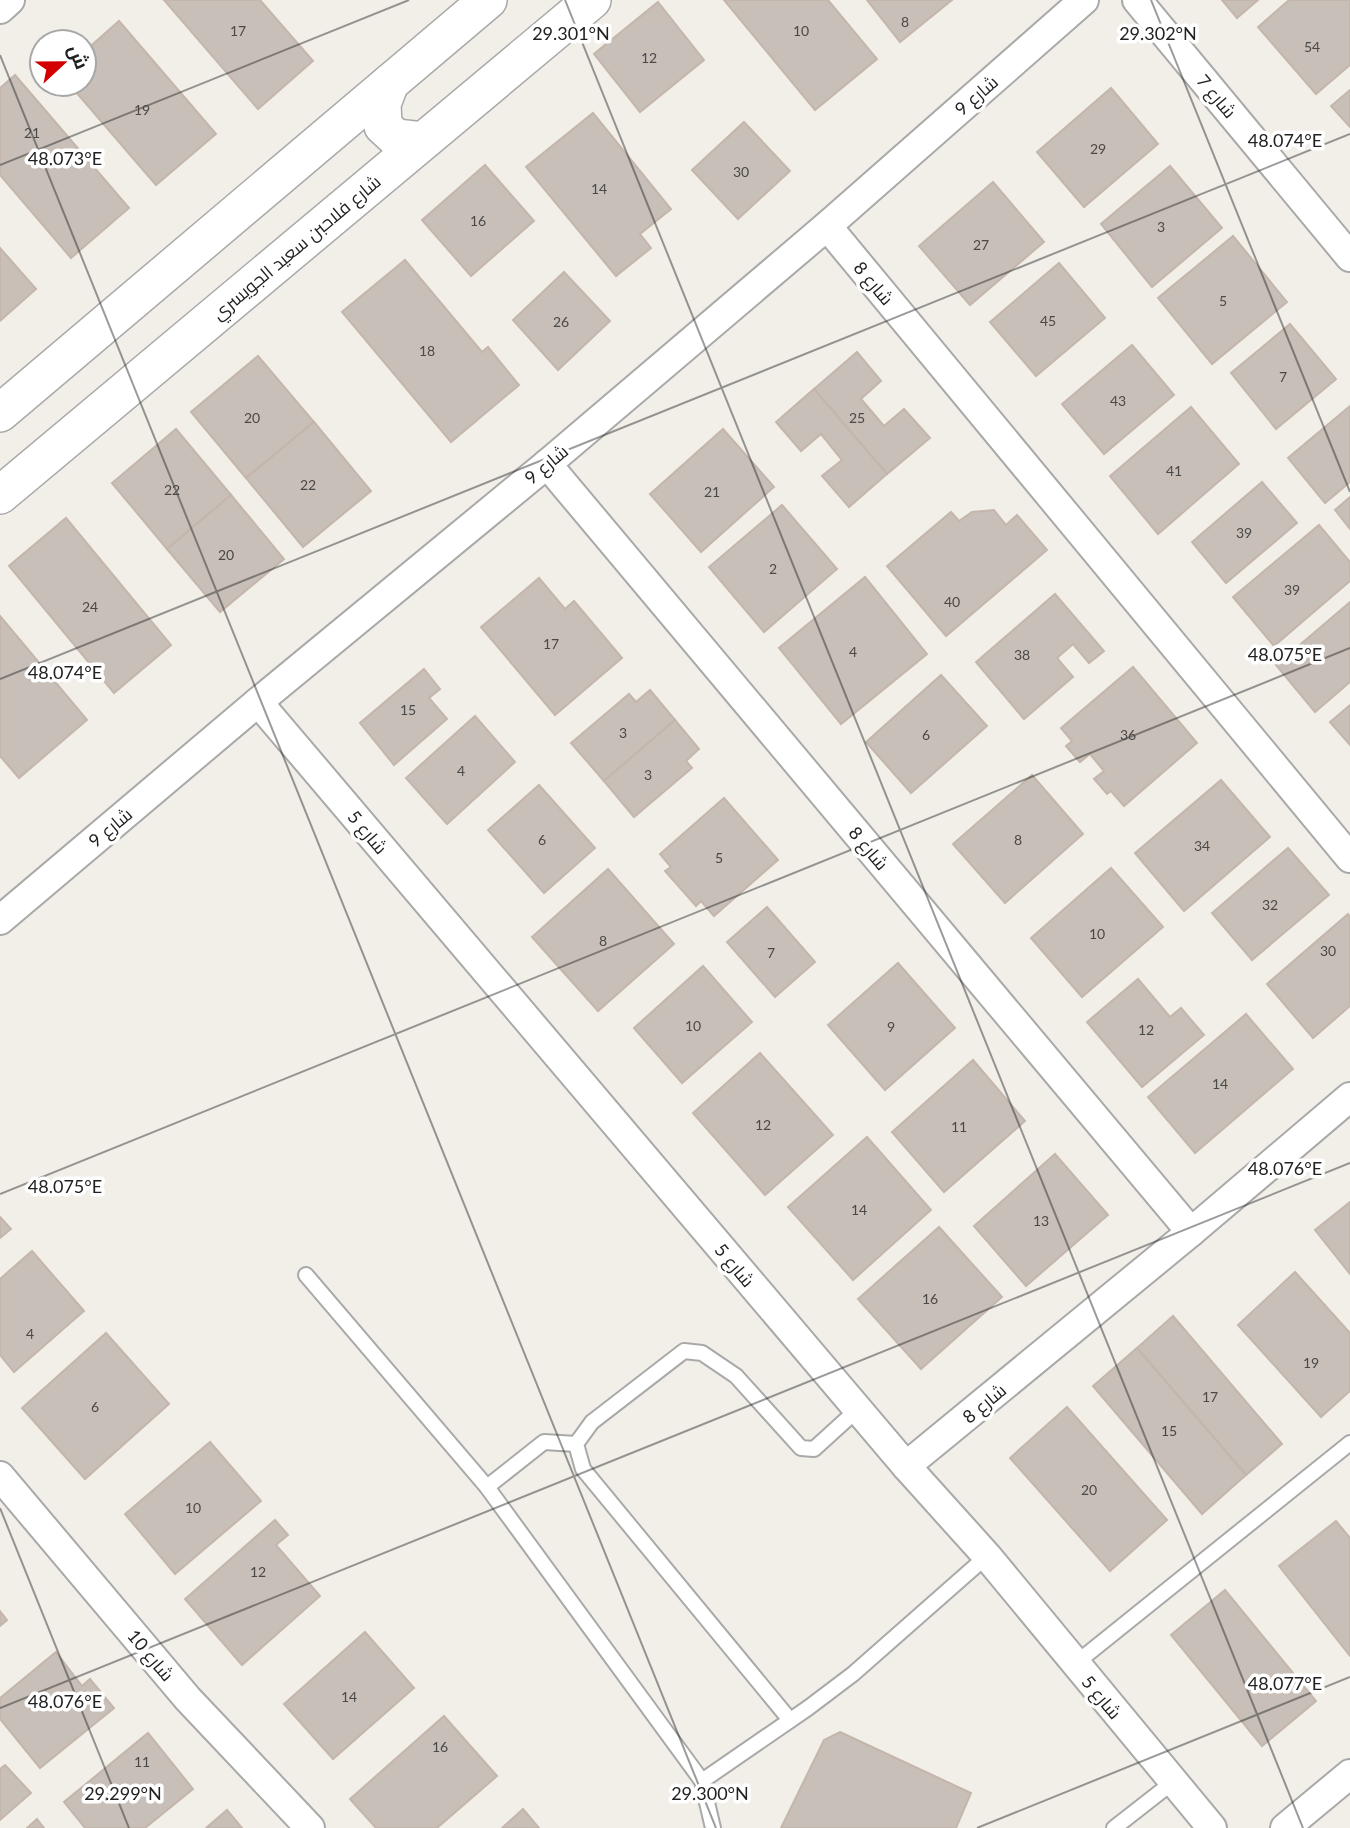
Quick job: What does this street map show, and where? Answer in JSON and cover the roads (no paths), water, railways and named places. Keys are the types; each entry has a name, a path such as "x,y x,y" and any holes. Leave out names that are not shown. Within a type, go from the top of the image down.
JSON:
{"street":[{"path":"0,9 10,0"},
{"path":"0,412 488,0"},
{"name":"شارع فلاحبن سعيد الجويسري","path":"0,495 592,0"},
{"name":"شارع 9","path":"0,920 258,702 547,464 827,226 1084,0"},
{"name":"شارع 7","path":"1137,0 1350,257"},
{"path":"390,83 382,104 383,126 396,138 423,141"},
{"name":"شارع 8","path":"827,226 1350,858"},
{"name":"شارع 8","path":"547,464 1191,1232"},
{"name":"شارع 5","path":"258,702 906,1466 987,1556 1212,1828"},
{"name":"شارع 8","path":"906,1466 1191,1232 1350,1097"},
{"name":"شارع 10","path":"0,1476 188,1699 310,1828"},
{"path":"1284,1828 1350,1774"}],"lane":[{"path":"306,1276 487,1487 702,1781 713,1828"},
{"path":"576,1444 592,1422 684,1351 702,1353 736,1376 801,1448 814,1449 858,1409"},
{"path":"487,1487 544,1442 576,1444"},
{"path":"1075,1664 1350,1443"},
{"path":"576,1444 583,1469 790,1720"},
{"path":"702,1781 853,1674 987,1556"},
{"path":"1114,1828 1173,1782"}]}
